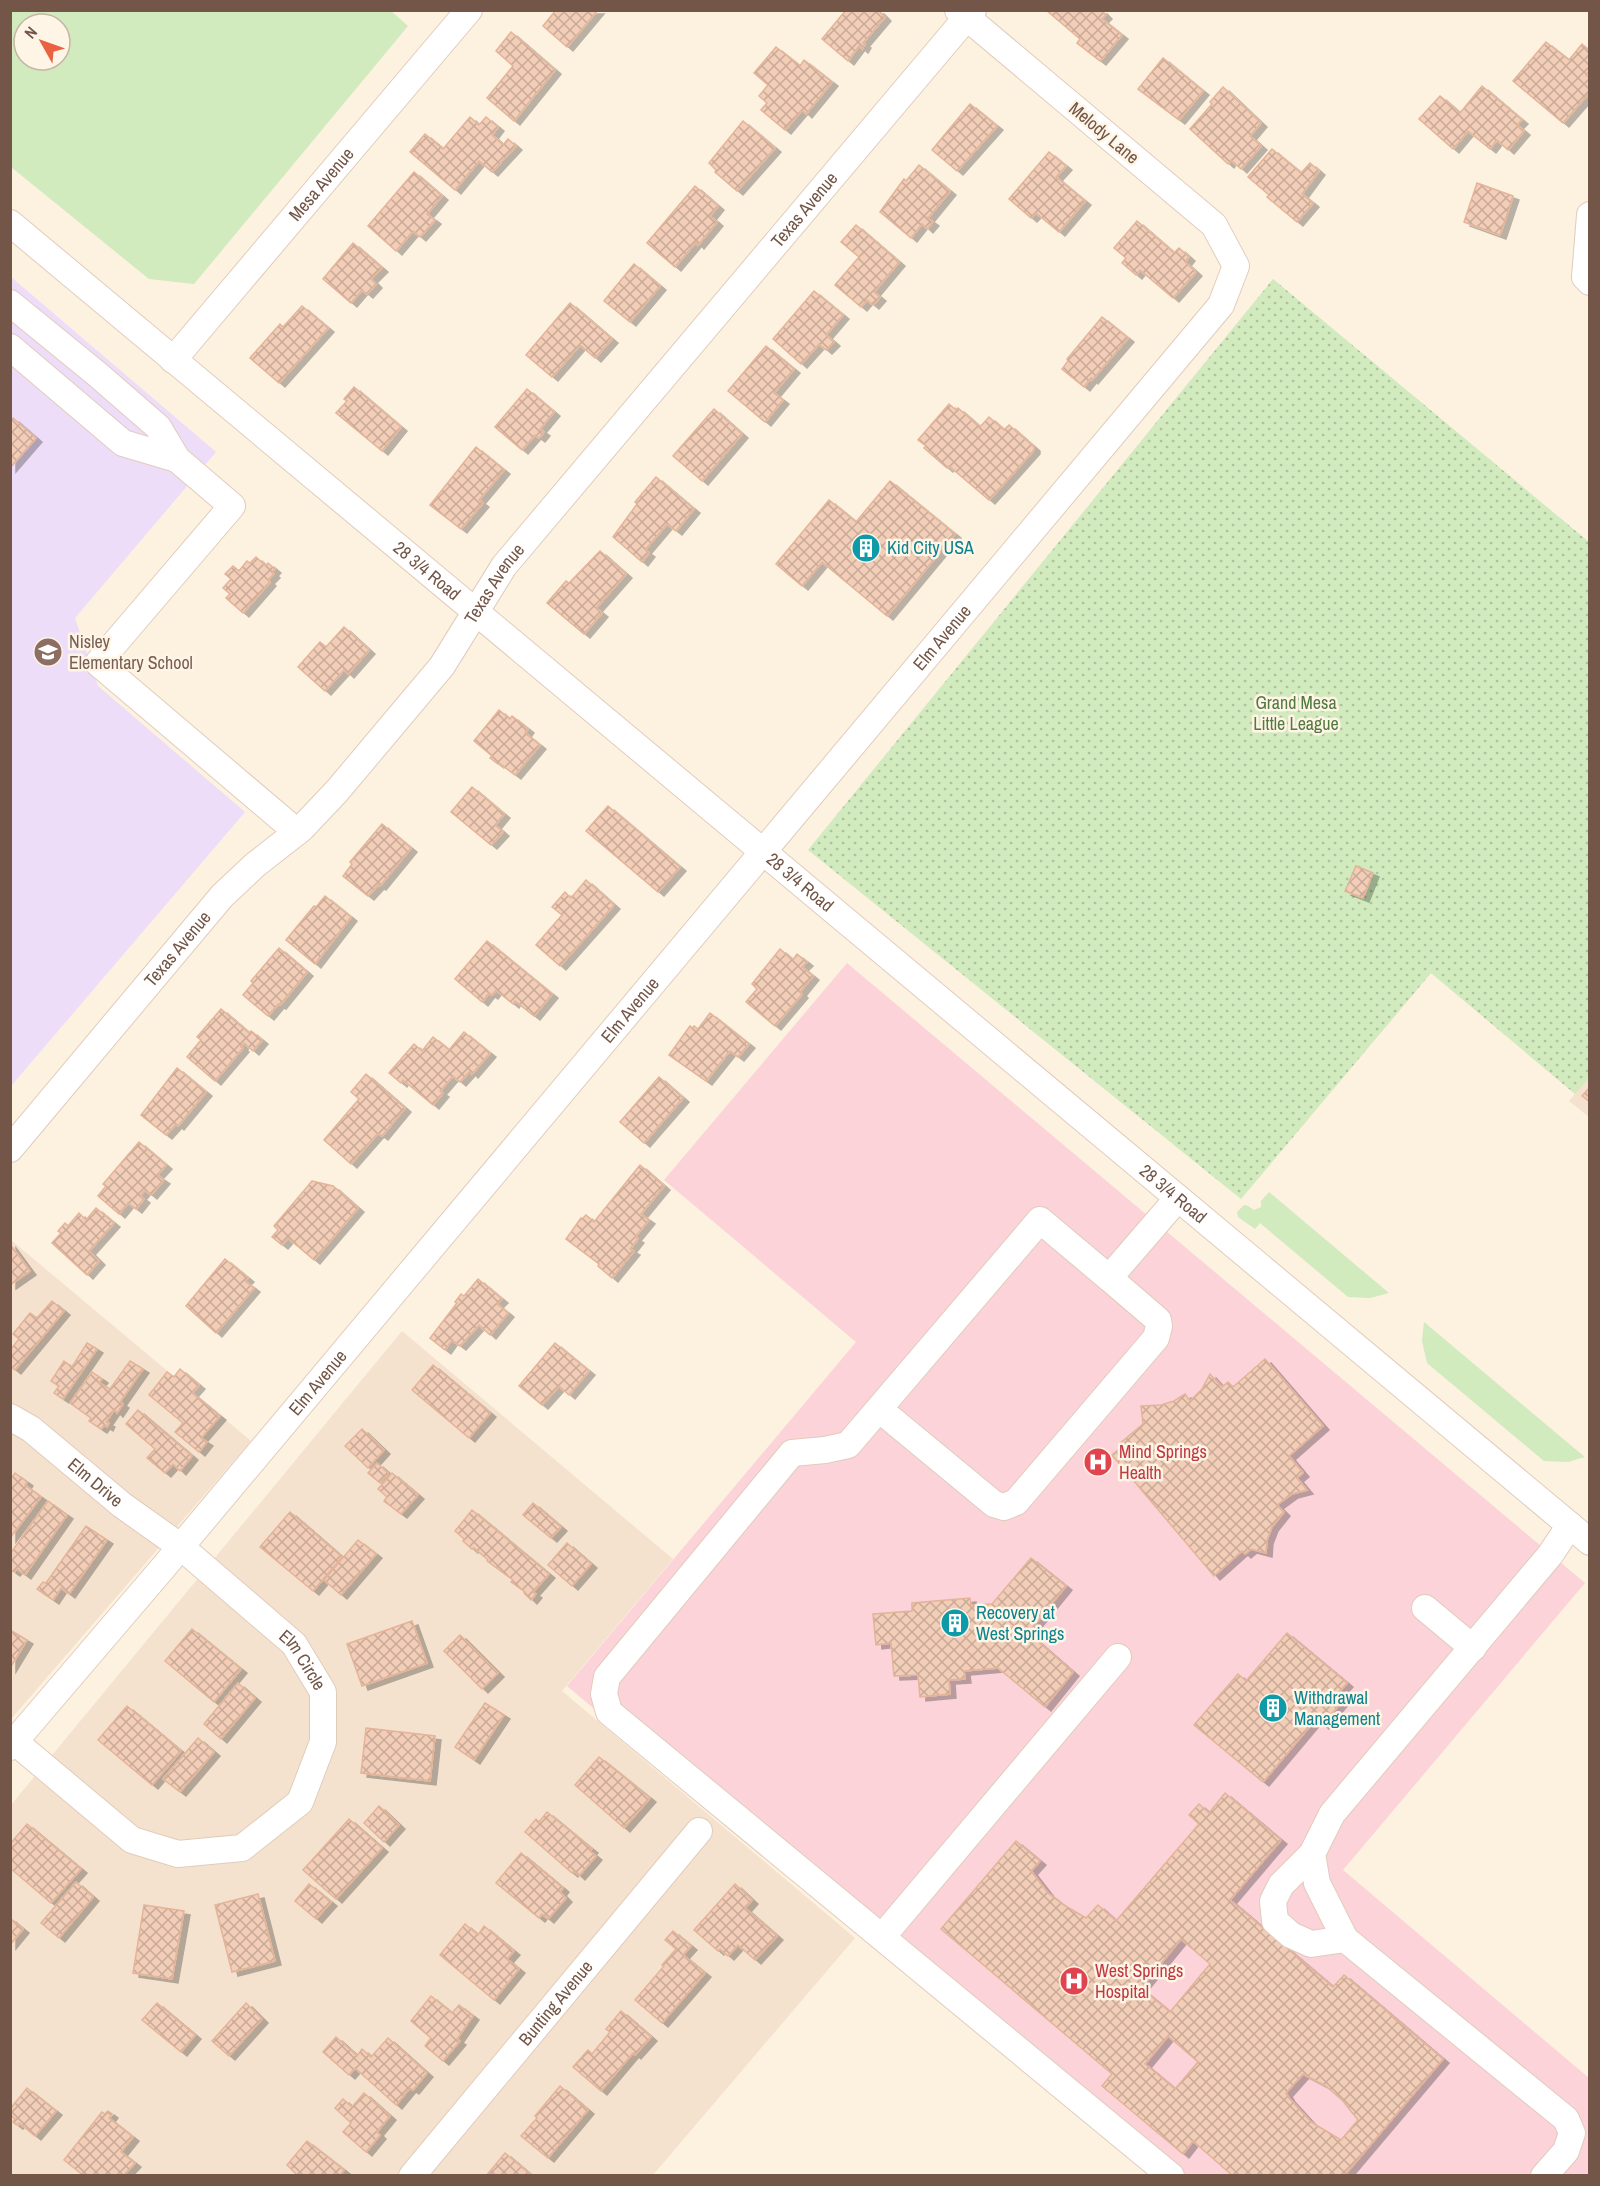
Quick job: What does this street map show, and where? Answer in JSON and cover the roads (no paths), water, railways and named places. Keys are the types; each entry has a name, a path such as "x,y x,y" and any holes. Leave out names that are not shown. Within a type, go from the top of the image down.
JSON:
{"street":[{"name":"Mesa Avenue","path":"174,360 469,10"},
{"name":"Melody Lane","path":"966,13 1214,225 1236,266"},
{"name":"Texas Avenue","path":"10,1149 222,896 255,865 297,832 337,790 442,666 504,566 966,13"},
{"path":"1590,215 1585,277 1590,282"},
{"name":"28 3/4 Road","path":"10,223 1590,1542"},
{"name":"Elm Avenue","path":"13,1745 1221,305 1236,266"},
{"path":"10,303 158,427 177,459 232,506 98,663 297,832"},
{"path":"10,347 123,443 177,459"},
{"path":"1109,1278 1178,1198"},
{"path":"879,1409 994,1504 1004,1507 1016,1502 1155,1338 1159,1326 1158,1320 1040,1220 848,1445 792,1453 607,1677 604,1694 609,1712 1171,2175"},
{"name":"Elm Drive","path":"10,1417 32,1429 122,1505 180,1547"},
{"path":"1345,1939 1311,1944 1291,1935 1275,1922 1273,1901 1281,1885 1312,1854 1332,1814 1550,1556 1570,1525"},
{"name":"Elm Circle","path":"13,1745 132,1840 178,1854 242,1848 300,1802 323,1742 322,1692 294,1644 180,1547"},
{"path":"1425,1608 1473,1648"},
{"path":"882,1937 1118,1656"},
{"name":"Bunting Avenue","path":"412,2175 699,1831"},
{"path":"1312,1854 1317,1883 1345,1939 1566,2119 1572,2133 1566,2151 1544,2175"}],"place":[{"name":"Kid City USA","path":"866,548"},
{"name":"Nisley Elementary School","path":"48,652"},
{"name":"Mind Springs Health","path":"1098,1462"},
{"name":"Recovery at West Springs","path":"955,1623"},
{"name":"Withdrawal Management","path":"1273,1708"},
{"name":"West Springs Hospital","path":"1074,1981"}],"park label":[{"name":"Grand Mesa Little League","path":"1296,713"}]}
